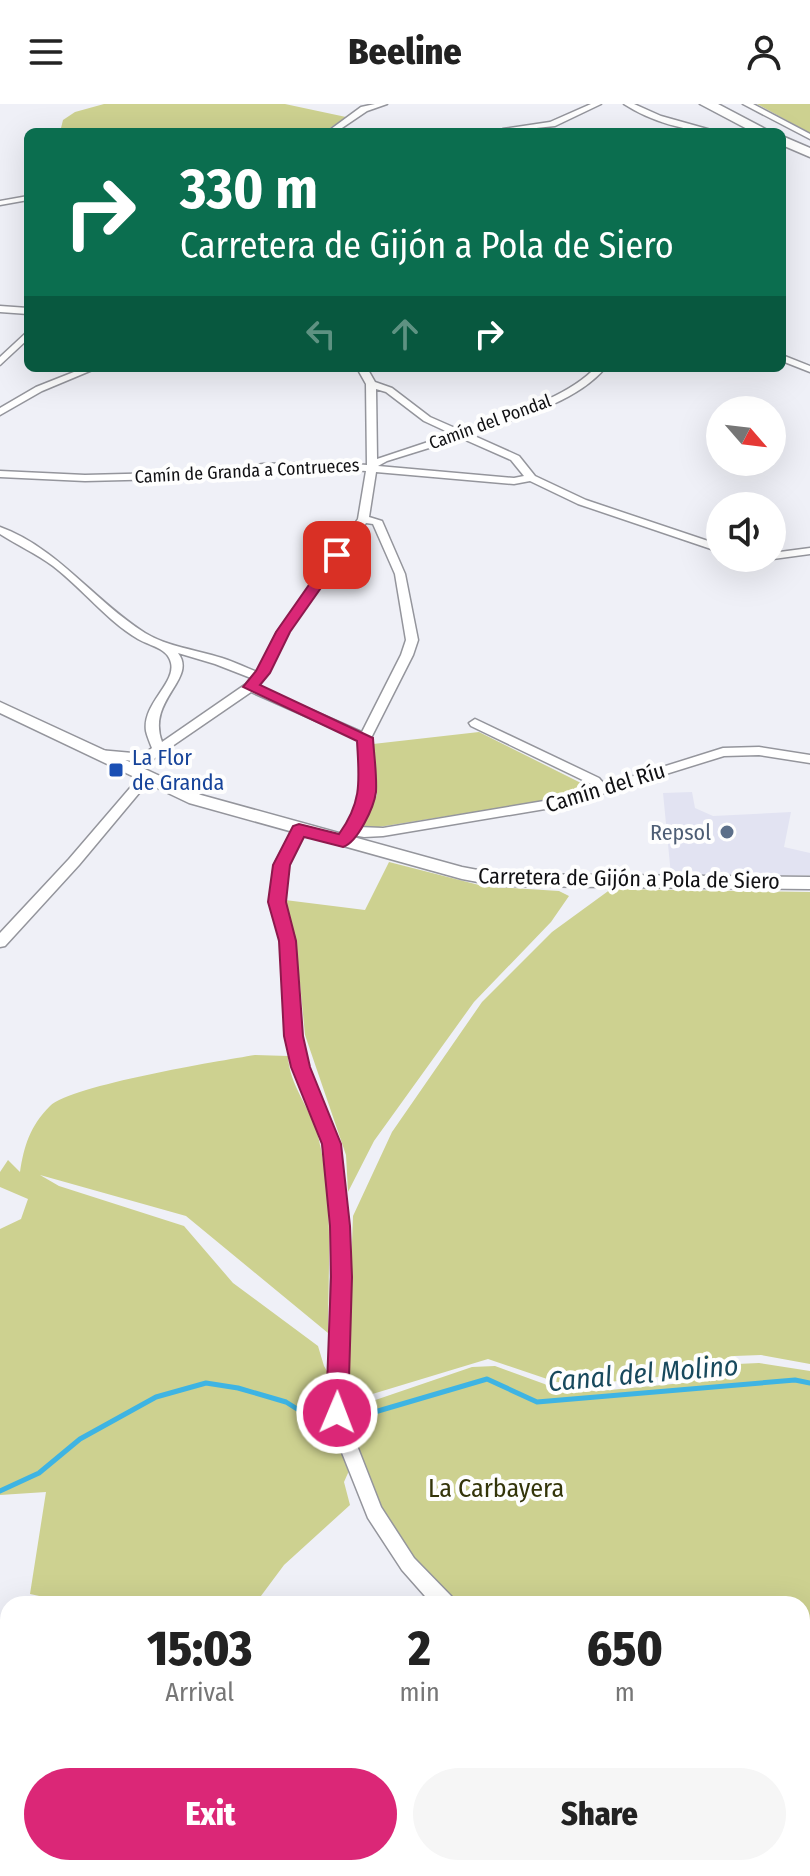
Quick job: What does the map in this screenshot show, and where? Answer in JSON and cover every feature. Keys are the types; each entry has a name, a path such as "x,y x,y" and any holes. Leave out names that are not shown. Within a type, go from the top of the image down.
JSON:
{"highway":[{"path":"691,104 740,128"},
{"path":"707,104 756,128"},
{"path":"786,142 810,153"},
{"path":"786,150 810,160"}],"street":[{"path":"337,128 364,109 383,104"},
{"path":"516,128 552,124 597,104"},
{"path":"628,104 658,118 698,128"},
{"path":"747,104 810,137"},
{"path":"548,128 552,124"},
{"path":"0,203 24,199"},
{"path":"0,309 24,312"},
{"path":"0,362 24,338"},
{"path":"786,360 810,369"},
{"path":"0,412 39,389 82,372"},
{"path":"129,770 254,682 283,632 363,519 372,466 371,384 364,372"},
{"name":"Camín del Pondal","path":"372,466 383,459 461,435 586,384 598,372"},
{"path":"371,384 389,390 427,419 515,458 531,478"},
{"name":"Camín de Granda a Contrueces","path":"0,474 85,478 205,475 305,465 372,466 514,481 531,478 582,502 706,544"},
{"path":"347,836 368,795 365,738 412,640 400,574 377,521 363,519"},
{"path":"0,530 57,564 127,627 165,646 219,661 365,738"},
{"path":"786,554 810,551"},
{"path":"159,750 150,733 153,707 176,677 179,663 174,653 165,646"},
{"name":"Carretera de Gijón a Pola de Siero","path":"0,707 195,799 299,830 347,836 462,873 499,880 810,883"},
{"path":"475,723 595,781 602,789"},
{"name":"Camín del Ríu","path":"347,836 563,802 723,752 759,751 810,759"},
{"path":"96,754 146,758"},
{"path":"0,942 74,862 146,777"},
{"path":"299,830 281,865 277,902 288,941 293,1036 301,1067 331,1144 340,1226 339,1424 374,1512 408,1564 438,1596"}],"shaded area":[{"name":"Repsol","path":"692,792 695,808 713,816 791,812 784,847 810,853 810,875 671,875 663,793"}],"green space":[{"path":"104,104 285,104 346,117 330,128 61,128 63,120 75,112"},
{"path":"757,104 810,104 810,133"},
{"path":"479,732 581,783 579,793 366,829 362,825 377,795 373,744"},
{"path":"389,862 483,886 559,891 569,896 551,922 474,1002 374,1141 348,1192 346,1155 305,1035 300,983 285,900 365,910"},
{"path":"611,889 810,892 810,1364 761,1355 734,1356 687,1374 599,1383 556,1382 488,1359 346,1402 353,1216 392,1132 482,1002 552,932"},
{"name":"La Carbayera","path":"255,1055 288,1056 292,1077 318,1136 323,1160 328,1209 328,1333 186,1216 40,1175 59,1186 184,1226 233,1283 318,1346 324,1366 349,1409 472,1367 495,1366 561,1390 599,1391 683,1383 737,1364 759,1363 810,1371 810,1596 438,1596 408,1563 352,1464 344,1482 350,1505 284,1565 261,1596 30,1594 46,1492 0,1495 0,1229 21,1219 28,1199 0,1187 0,1172 8,1160 20,1172 33,1129 50,1106 86,1090"}],"waterway":[{"name":"Canal del Molino","path":"344,1421 487,1379 537,1402 795,1380 810,1383"},
{"name":"Canal del Molino","path":"0,1491 39,1473 80,1439 156,1397 206,1383 238,1388 286,1402 321,1424 336,1422"},
{"path":"709,1876 738,1876"}],"place":[{"name":"La Flor de Granda","path":"116,770"},
{"name":"Repsol","path":"727,832"}],"route":[{"path":"337,555 283,632 262,673 250,687 365,738 368,795 351,830 343,841 299,830 281,865 277,902 288,941 293,1036 301,1067 331,1144 340,1226 337,1413"}]}
